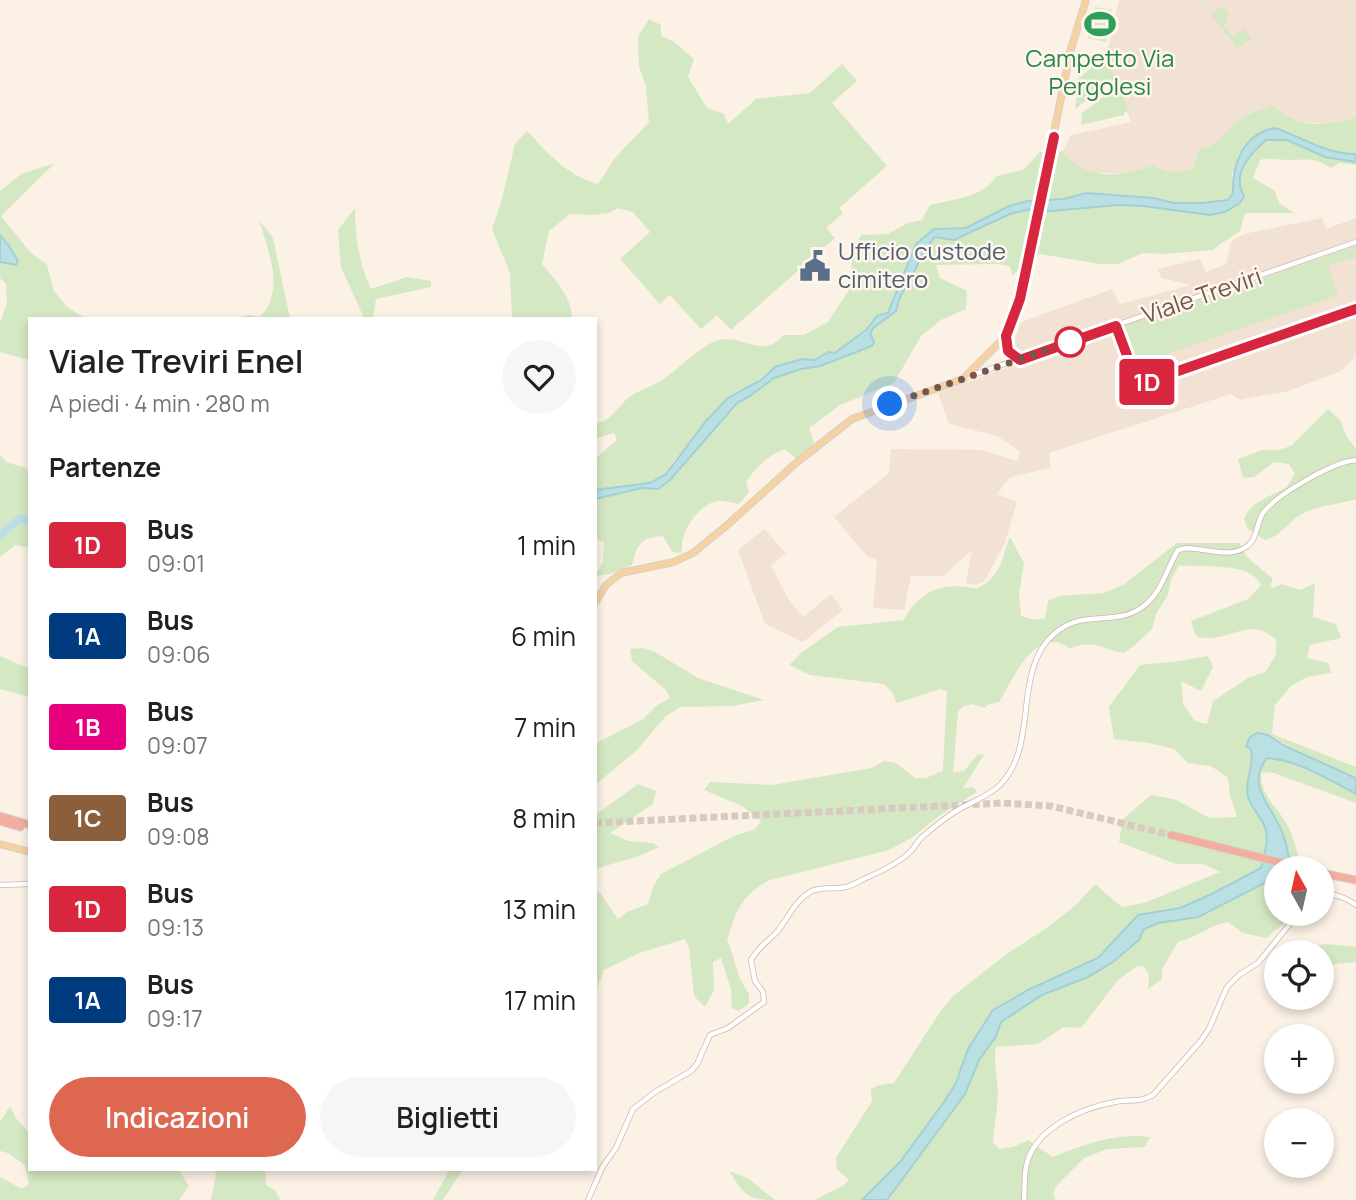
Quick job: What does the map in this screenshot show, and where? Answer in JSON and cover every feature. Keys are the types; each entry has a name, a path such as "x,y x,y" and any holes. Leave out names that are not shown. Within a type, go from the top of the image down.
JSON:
{"highway":[{"path":"0,816 28,826"},
{"path":"0,821 28,827"},
{"path":"1171,835 1264,858"},
{"path":"1334,876 1356,880"}],"main road":[{"path":"963,379 1006,336 1018,310 1071,49 1086,0"},
{"name":"Viale Treviri","path":"597,600 606,585 621,573 667,564 689,556 726,527 796,463 852,419 963,379"},
{"path":"0,845 28,852"}],"street":[{"name":"Viale Treviri","path":"963,379 1356,242"},
{"path":"1006,336 1008,351 1020,360"},
{"path":"588,1200 633,1109 655,1092 691,1071 710,1035 746,1017 764,1002 763,992 755,981 751,960 761,944 776,933 794,906 812,891 846,887 869,877 911,852 920,839 952,813 999,786 1013,762 1025,722 1026,698 1033,673 1048,641 1063,627 1080,620 1116,617 1141,608 1163,582 1178,550 1184,548 1206,552 1237,551 1247,547 1263,514 1284,496 1342,461 1356,460"},
{"path":"0,885 28,884"},
{"path":"1334,894 1341,895 1356,905"},
{"path":"1024,1200 1026,1167 1030,1155 1046,1133 1063,1121 1087,1111 1118,1101 1146,1099 1153,1095 1209,1029 1227,987 1239,975 1258,963 1288,926"}],"shaded area":[{"path":"1119,0 1356,0 1355,118 1325,124 1296,122 1272,104 1237,122 1212,147 1196,157 1193,168 1181,173 1168,173 1153,165 1132,173 1089,173 1078,167 1063,151 1071,135 1131,122 1107,54"},
{"path":"1322,218 1326,229 1356,218 1356,357 1341,371 1289,391 1240,400 1231,394 1049,453 1051,468 1010,477 997,494 1017,502 1005,543 984,582 974,585 966,583 972,550 943,576 911,576 904,610 873,608 877,560 868,557 834,517 889,473 891,449 981,450 1017,461 1020,451 997,436 949,424 938,393 1024,361 1012,347 1021,322 1112,289 1120,304 1191,285 1162,278 1157,269 1200,259 1206,272 1226,264 1232,240 1244,234"},
{"path":"764,529 786,553 771,566 789,600 803,617 831,594 843,610 803,642 765,624 738,550"}],"green space":[{"path":"1222,6 1229,14 1224,26 1233,37 1244,29 1252,38 1237,48 1211,15"},
{"name":"Campetto Via Pergolesi","path":"1095,7 1112,10 1106,42 1088,38"},
{"path":"649,19 661,25 661,36 673,41 694,59 688,77 707,108 724,114 728,124 756,99 810,93 842,64 857,81 832,103 887,166 839,208 843,213 826,228 835,238 731,330 717,315 701,329 670,295 660,304 620,259 650,232 633,212 618,208 609,213 593,215 570,214 549,231 542,264 566,296 572,317 512,317 510,273 492,229 515,144 527,131 567,170 598,184 615,158 649,122 646,86 639,67 638,37"},
{"path":"1107,54 1115,78 1075,109 1079,78"},
{"path":"1114,89 1116,93 1120,91 1129,111 1124,112 1124,115 1081,125 1082,113"},
{"path":"1272,104 1292,118 1311,124 1342,121 1356,115 1356,154 1325,149 1275,128 1232,173 1233,193 1228,200 1174,203 1153,198 1086,193 1064,199 1027,201 996,212 966,228 945,227 916,244 888,313 871,321 866,330 835,353 820,355 815,360 802,359 775,367 746,389 674,460 666,474 650,483 597,490 597,457 617,440 614,433 597,438 597,423 610,417 628,398 662,380 709,344 730,339 766,346 783,335 804,335 828,322 849,290 853,252 861,235 888,234 908,223 922,220 930,205 976,193 997,176 1023,170 1040,152 1063,151 1083,168 1105,174 1128,172 1153,165 1163,170 1182,172 1193,168 1199,149 1212,145 1235,123"},
{"path":"1266,140 1287,140 1326,157 1356,162 1356,165 1339,163 1331,168 1309,160 1260,160 1253,178 1275,191 1279,203 1294,213 1245,213 1240,231 1212,250 1143,253 1118,264 1100,264 1040,254 1012,275 1010,266 996,264 936,265 940,278 967,291 966,309 941,320 921,336 894,383 840,405 809,428 814,442 799,461 785,449 768,458 746,482 749,492 739,504 717,501 703,508 686,529 682,553 672,552 663,536 650,538 638,547 632,565 610,574 597,576 603,562 604,542 597,540 597,499 642,488 658,489 670,480 737,402 774,378 820,366 872,346 874,342 870,334 873,328 896,311 923,253 935,237 954,240 1010,214 1031,209 1051,211 1118,205 1210,215 1225,212 1239,188 1238,179 1245,163"},
{"path":"55,163 1,216 30,252 47,265 54,291 67,307 83,317 28,317 28,359 0,352 0,322 7,304 6,284 0,278 0,191 21,174"},
{"path":"355,208 358,250 371,289 407,277 431,281 431,287 376,299 373,317 364,317 341,267 338,230"},
{"path":"259,220 273,238 290,317 260,317 272,295 273,270"},
{"path":"1356,246 1356,257 1328,266 1338,295 1133,366 1118,328"},
{"path":"1328,409 1340,420 1356,449 1356,499 1308,511 1265,540 1248,529 1244,519 1257,503 1285,488 1295,474 1289,464 1274,462 1254,477 1243,478 1238,459 1262,450 1278,450 1291,446"},
{"path":"0,455 6,462 26,468 28,472 28,548 15,545 0,557"},
{"path":"1010,537 1024,563 1019,593 1021,616 1034,620 1045,618 1048,601 1060,596 1104,593 1123,585 1177,543 1240,543 1247,557 1273,579 1270,586 1273,588 1282,584 1300,590 1315,583 1313,617 1336,624 1341,638 1310,645 1307,658 1329,663 1331,673 1307,677 1291,686 1275,705 1272,734 1356,767 1356,779 1275,739 1251,748 1253,759 1248,773 1260,818 1266,828 1265,854 1261,868 1212,894 1180,908 1164,909 1122,931 1098,958 993,1010 968,1049 956,1083 900,1162 862,1200 815,1200 849,1180 837,1169 836,1158 872,1101 871,1089 894,1083 953,996 1004,956 1048,927 1077,904 1095,884 1122,907 1144,903 1220,872 1203,864 1176,864 1119,842 1123,819 1151,795 1174,799 1210,818 1237,817 1228,778 1211,766 1188,763 1174,749 1114,739 1109,707 1140,665 1208,656 1213,667 1201,691 1181,681 1183,704 1195,721 1207,724 1213,701 1248,678 1265,672 1276,655 1276,639 1262,631 1252,629 1205,638 1196,636 1191,621 1248,599 1261,585 1256,577 1224,567 1179,565 1171,580 1168,595 1156,614 1152,629 1134,646 1123,653 1091,644 1070,649 1057,642 1045,644 1036,648 1021,664 999,702 985,708 973,704 962,707 958,712 953,772 964,771 978,754 984,755 963,788 973,787 977,792 939,816 913,837 889,850 770,880 752,891 741,904 727,940 741,981 749,993 749,1003 738,1011 732,1008 731,989 721,958 713,962 714,990 705,1007 694,996 689,947 685,939 639,953 604,970 597,988 597,891 618,919 627,912 648,904 653,887 661,874 734,836 755,829 761,821 742,806 704,790 710,782 772,785 872,768 884,761 896,763 915,778 926,778 943,771 947,691 940,689 897,703 884,684 810,675 789,665 802,652 838,627 904,620 918,601 934,590 954,586 977,589 996,572"},
{"path":"642,648 655,652 698,678 764,700 732,706 680,707 665,717 637,750 597,783 597,743 643,719 656,706 670,698 666,690 632,661 630,649"},
{"path":"0,656 28,668 28,696 0,689"},
{"path":"1267,757 1301,766 1356,794 1356,803 1271,772 1261,773 1264,789 1293,838 1298,856 1289,856 1280,826 1261,793 1258,776"},
{"path":"638,784 656,791 653,804 610,833 629,841 653,843 659,847 597,868 597,814"},
{"path":"1264,884 1264,926 1281,926 1266,938 1243,933 1228,922 1215,926 1178,942 1162,969 1162,979 1148,989 1149,976 1145,967 1138,966 1118,980 1081,1028 1064,1027 1038,1044 996,1047 998,1098 993,1142 999,1149 1013,1147 1028,1140 1053,1157 1088,1144 1126,1136 1150,1137 1145,1147 1107,1149 1084,1158 1057,1185 1053,1193 1056,1200 887,1200 965,1094 979,1060 995,1038 1001,1022 1042,995 1113,962 1139,940 1144,930 1158,923 1198,917"},
{"path":"1334,945 1356,947 1356,962 1334,964"},
{"path":"10,1106 28,1132 28,1171 179,1171 189,1186 179,1200 0,1200 0,1177 22,1189 29,1184 25,1165 8,1153 0,1151 0,1122"},
{"path":"215,1171 265,1171 266,1185 276,1191 280,1200 211,1200"},
{"path":"449,1171 462,1171 443,1200 433,1200"},
{"path":"729,1171 748,1178 775,1200 758,1199 747,1194"}],"water":[{"path":"1275,128 1325,149 1356,154 1356,162 1325,157 1287,140 1266,140 1249,158 1241,172 1244,196 1240,203 1225,212 1210,215 1118,205 1051,211 1031,209 1010,214 954,240 935,237 923,253 896,311 873,328 870,334 874,342 872,346 820,366 774,378 737,403 670,480 658,489 642,488 597,499 597,490 650,483 666,474 706,421 728,398 761,380 775,367 802,359 815,360 828,352 835,353 866,330 877,316 888,313 916,244 934,229 966,228 1009,206 1027,201 1064,199 1086,193 1153,198 1174,203 1228,200 1233,193 1237,161 1247,144 1264,131"},
{"path":"0,235 18,261 16,265 0,262"},
{"path":"1257,733 1268,735 1283,745 1351,776 1356,779 1356,794 1301,766 1267,758 1261,767 1259,784 1281,829 1289,856 1264,856 1264,884 1198,917 1158,923 1144,929 1139,940 1113,962 1088,977 1042,995 1001,1022 995,1038 979,1060 965,1094 887,1200 862,1200 900,1162 944,1102 956,1083 968,1049 993,1010 1030,989 1098,958 1138,915 1180,908 1261,868 1266,847 1266,830 1248,797 1247,785 1252,755 1251,749 1246,746 1250,737"}],"waterway":[{"path":"0,535 21,518 28,521"}],"tunnel":[{"path":"597,823 1002,803 1051,806 1171,835"}],"bus line":[{"name":"1D","path":"1054,137 1018,310 1006,336 1006,347 1015,358 1020,360 1116,326 1138,385 1356,309"}],"place":[{"name":"Campetto Via Pergolesi","path":"1100,24"},
{"name":"Ufficio custode cimitero","path":"815,266"}],"route":[{"path":"890,404 1070,342"}]}
